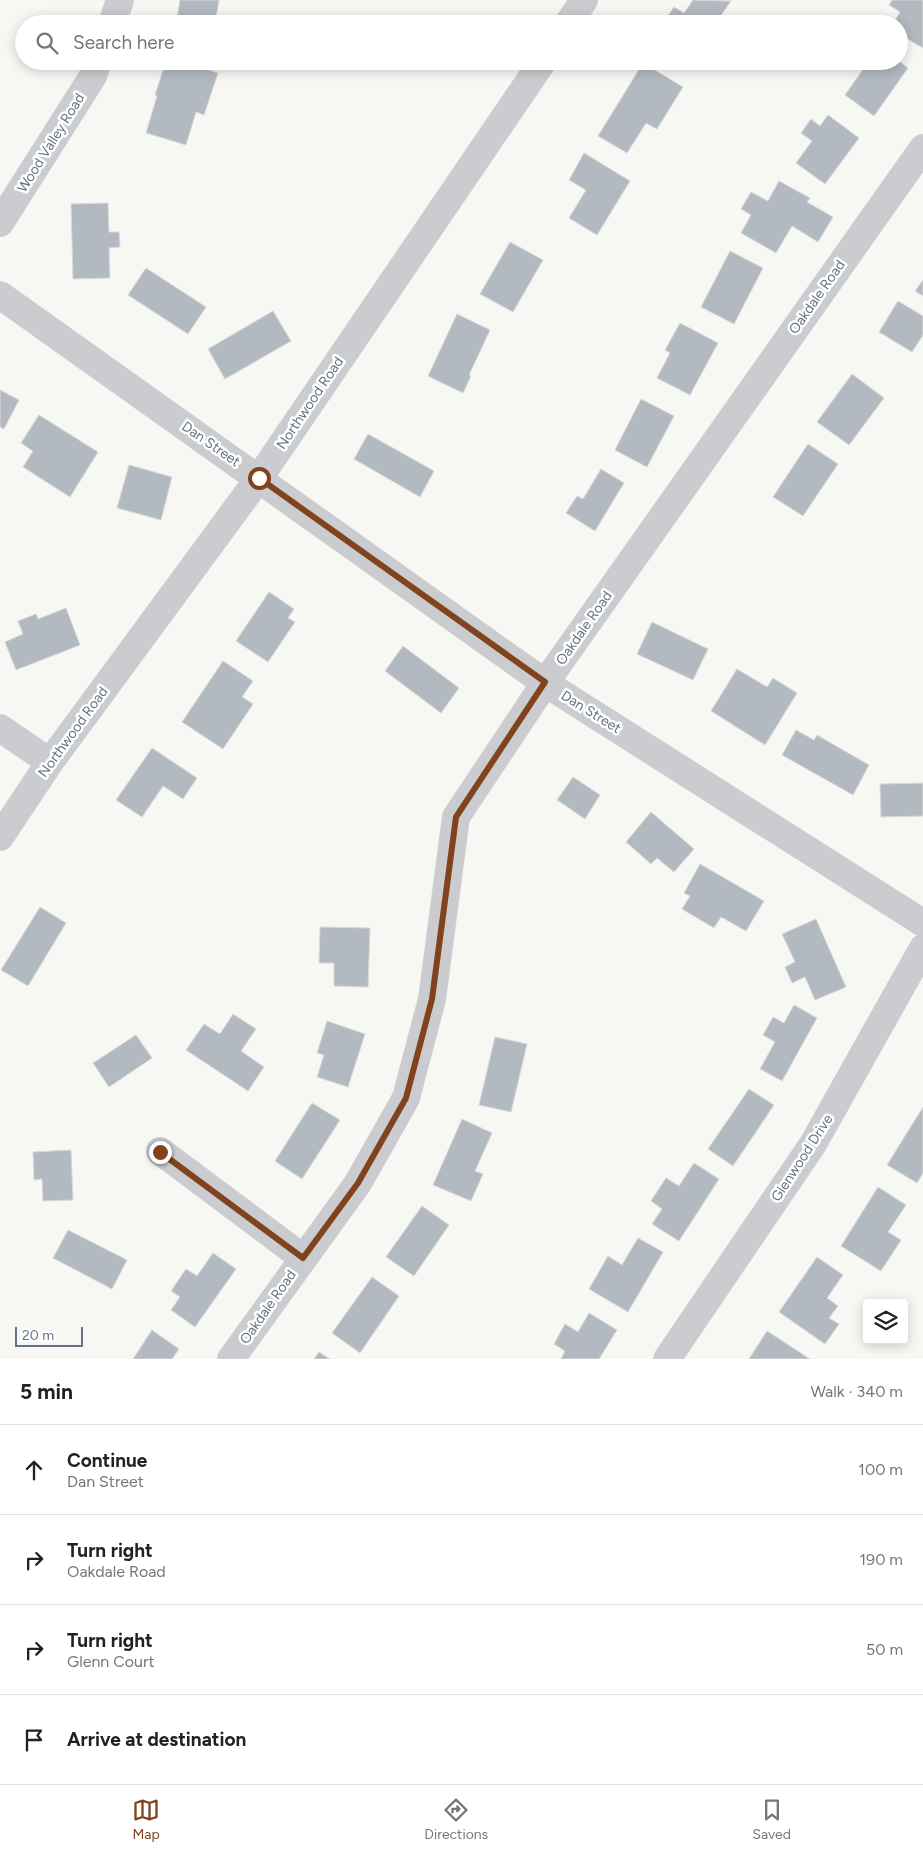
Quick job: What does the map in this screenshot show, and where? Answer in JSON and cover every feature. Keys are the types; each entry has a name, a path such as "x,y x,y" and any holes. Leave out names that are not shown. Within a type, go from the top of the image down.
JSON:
{"street":[{"path":"115,15 120,0"},
{"path":"574,15 584,0"},
{"name":"Wood Valley Road","path":"0,223 95,70"},
{"name":"Northwood Road","path":"0,837 50,762 259,478 537,70"},
{"name":"Oakdale Road","path":"231,1359 358,1183 406,1098 432,999 456,817 545,682 923,148"},
{"name":"Dan Street","path":"0,296 545,682 923,923"},
{"path":"0,728 50,762"},
{"name":"Glenwood Drive","path":"667,1359 813,1144 923,948"},
{"path":"160,1152 303,1258"}],"building":[{"path":"180,0 219,0 216,15 178,15"},
{"path":"693,0 731,1 721,15 668,15 674,7 684,13"},
{"path":"892,0 923,0 923,48 908,39 908,15 898,15 900,12 889,5"},
{"path":"163,70 209,70 218,73 204,115 196,112 186,145 146,133 157,96 155,95"},
{"path":"639,70 655,70 683,87 657,129 646,123 627,153 598,136"},
{"path":"863,70 907,70 874,116 845,95"},
{"path":"828,115 859,138 825,184 796,163 812,141 801,133 811,119 820,126"},
{"path":"584,153 630,181 597,235 569,218 586,190 569,180"},
{"path":"779,181 810,198 807,202 833,217 818,242 792,226 776,253 741,233 751,215 741,209 751,192 768,201"},
{"path":"108,203 109,232 119,232 120,247 109,248 110,278 73,279 71,204"},
{"path":"510,242 543,260 513,312 480,294"},
{"path":"730,251 763,268 734,324 701,307"},
{"path":"146,268 206,307 188,334 128,295"},
{"path":"923,280 923,296 915,291"},
{"path":"898,301 923,316 923,335 912,352 879,332"},
{"path":"273,311 291,341 225,379 208,349"},
{"path":"457,314 490,330 469,375 471,376 463,393 428,376"},
{"path":"680,323 718,343 690,395 657,378 670,353 665,350"},
{"path":"852,374 884,398 849,445 817,422"},
{"path":"0,390 19,400 4,429 0,427"},
{"path":"641,399 674,416 647,467 615,450"},
{"path":"39,415 98,452 70,497 23,467 33,451 21,443"},
{"path":"368,434 434,471 420,497 354,459"},
{"path":"808,444 838,464 803,516 773,497"},
{"path":"129,465 172,477 161,520 117,508"},
{"path":"601,469 624,483 595,531 566,513 577,496 583,499"},
{"path":"269,592 294,609 288,618 295,622 268,662 236,641"},
{"path":"66,608 80,645 16,670 5,642 23,634 18,621 36,614 38,619"},
{"path":"652,622 708,649 693,680 637,654"},
{"path":"403,646 459,688 441,713 385,671"},
{"path":"223,661 253,681 242,697 253,704 223,749 182,722"},
{"path":"737,669 767,687 773,678 797,693 765,745 711,711"},
{"path":"796,730 814,740 817,735 869,765 853,795 782,755"},
{"path":"152,748 197,778 183,799 163,786 142,817 116,800"},
{"path":"573,777 600,795 585,819 557,800"},
{"path":"923,783 923,816 881,817 880,784"},
{"path":"651,812 694,849 674,872 657,858 651,864 626,842"},
{"path":"700,864 764,901 746,931 721,917 714,928 682,909 690,896 684,893"},
{"path":"40,907 66,923 28,986 1,970"},
{"path":"816,919 846,987 815,1000 805,977 792,983 785,967 795,962 782,934"},
{"path":"320,927 370,928 368,987 334,986 334,963 319,963"},
{"path":"794,1005 817,1018 782,1081 760,1069 775,1042 763,1035 773,1017 784,1023"},
{"path":"233,1014 256,1029 241,1051 264,1067 248,1091 186,1050 204,1024 220,1034"},
{"path":"327,1021 365,1034 348,1087 317,1077 324,1055 317,1053"},
{"path":"136,1035 152,1058 109,1087 93,1063"},
{"path":"495,1037 527,1044 511,1112 479,1105"},
{"path":"749,1089 774,1105 733,1166 708,1149"},
{"path":"312,1103 340,1120 302,1179 275,1161"},
{"path":"923,1107 923,1173 917,1183 887,1165"},
{"path":"462,1119 492,1133 475,1171 483,1174 471,1201 433,1185"},
{"path":"71,1150 73,1200 43,1201 42,1179 34,1180 33,1152"},
{"path":"694,1163 719,1179 679,1241 652,1224 662,1209 651,1201 666,1178 679,1186"},
{"path":"878,1187 906,1205 888,1232 901,1240 881,1271 841,1246"},
{"path":"422,1206 449,1225 414,1276 386,1257"},
{"path":"68,1230 127,1260 112,1289 53,1258"},
{"path":"638,1238 663,1252 628,1312 589,1289 608,1256 622,1265"},
{"path":"213,1253 236,1269 195,1327 171,1310 180,1297 171,1291 186,1269 197,1276"},
{"path":"817,1257 843,1275 827,1298 838,1306 829,1318 839,1324 825,1344 779,1312"},
{"path":"372,1277 399,1296 360,1353 332,1333"},
{"path":"589,1313 617,1330 599,1359 561,1359 565,1351 554,1344 565,1324 578,1332"},
{"path":"152,1330 179,1349 172,1359 133,1359"},
{"path":"767,1331 810,1359 749,1359"},
{"path":"319,1352 330,1359 314,1359"}],"route":[{"path":"160,1152 303,1258 358,1183 406,1098 432,999 456,817 545,682 259,478"}]}
